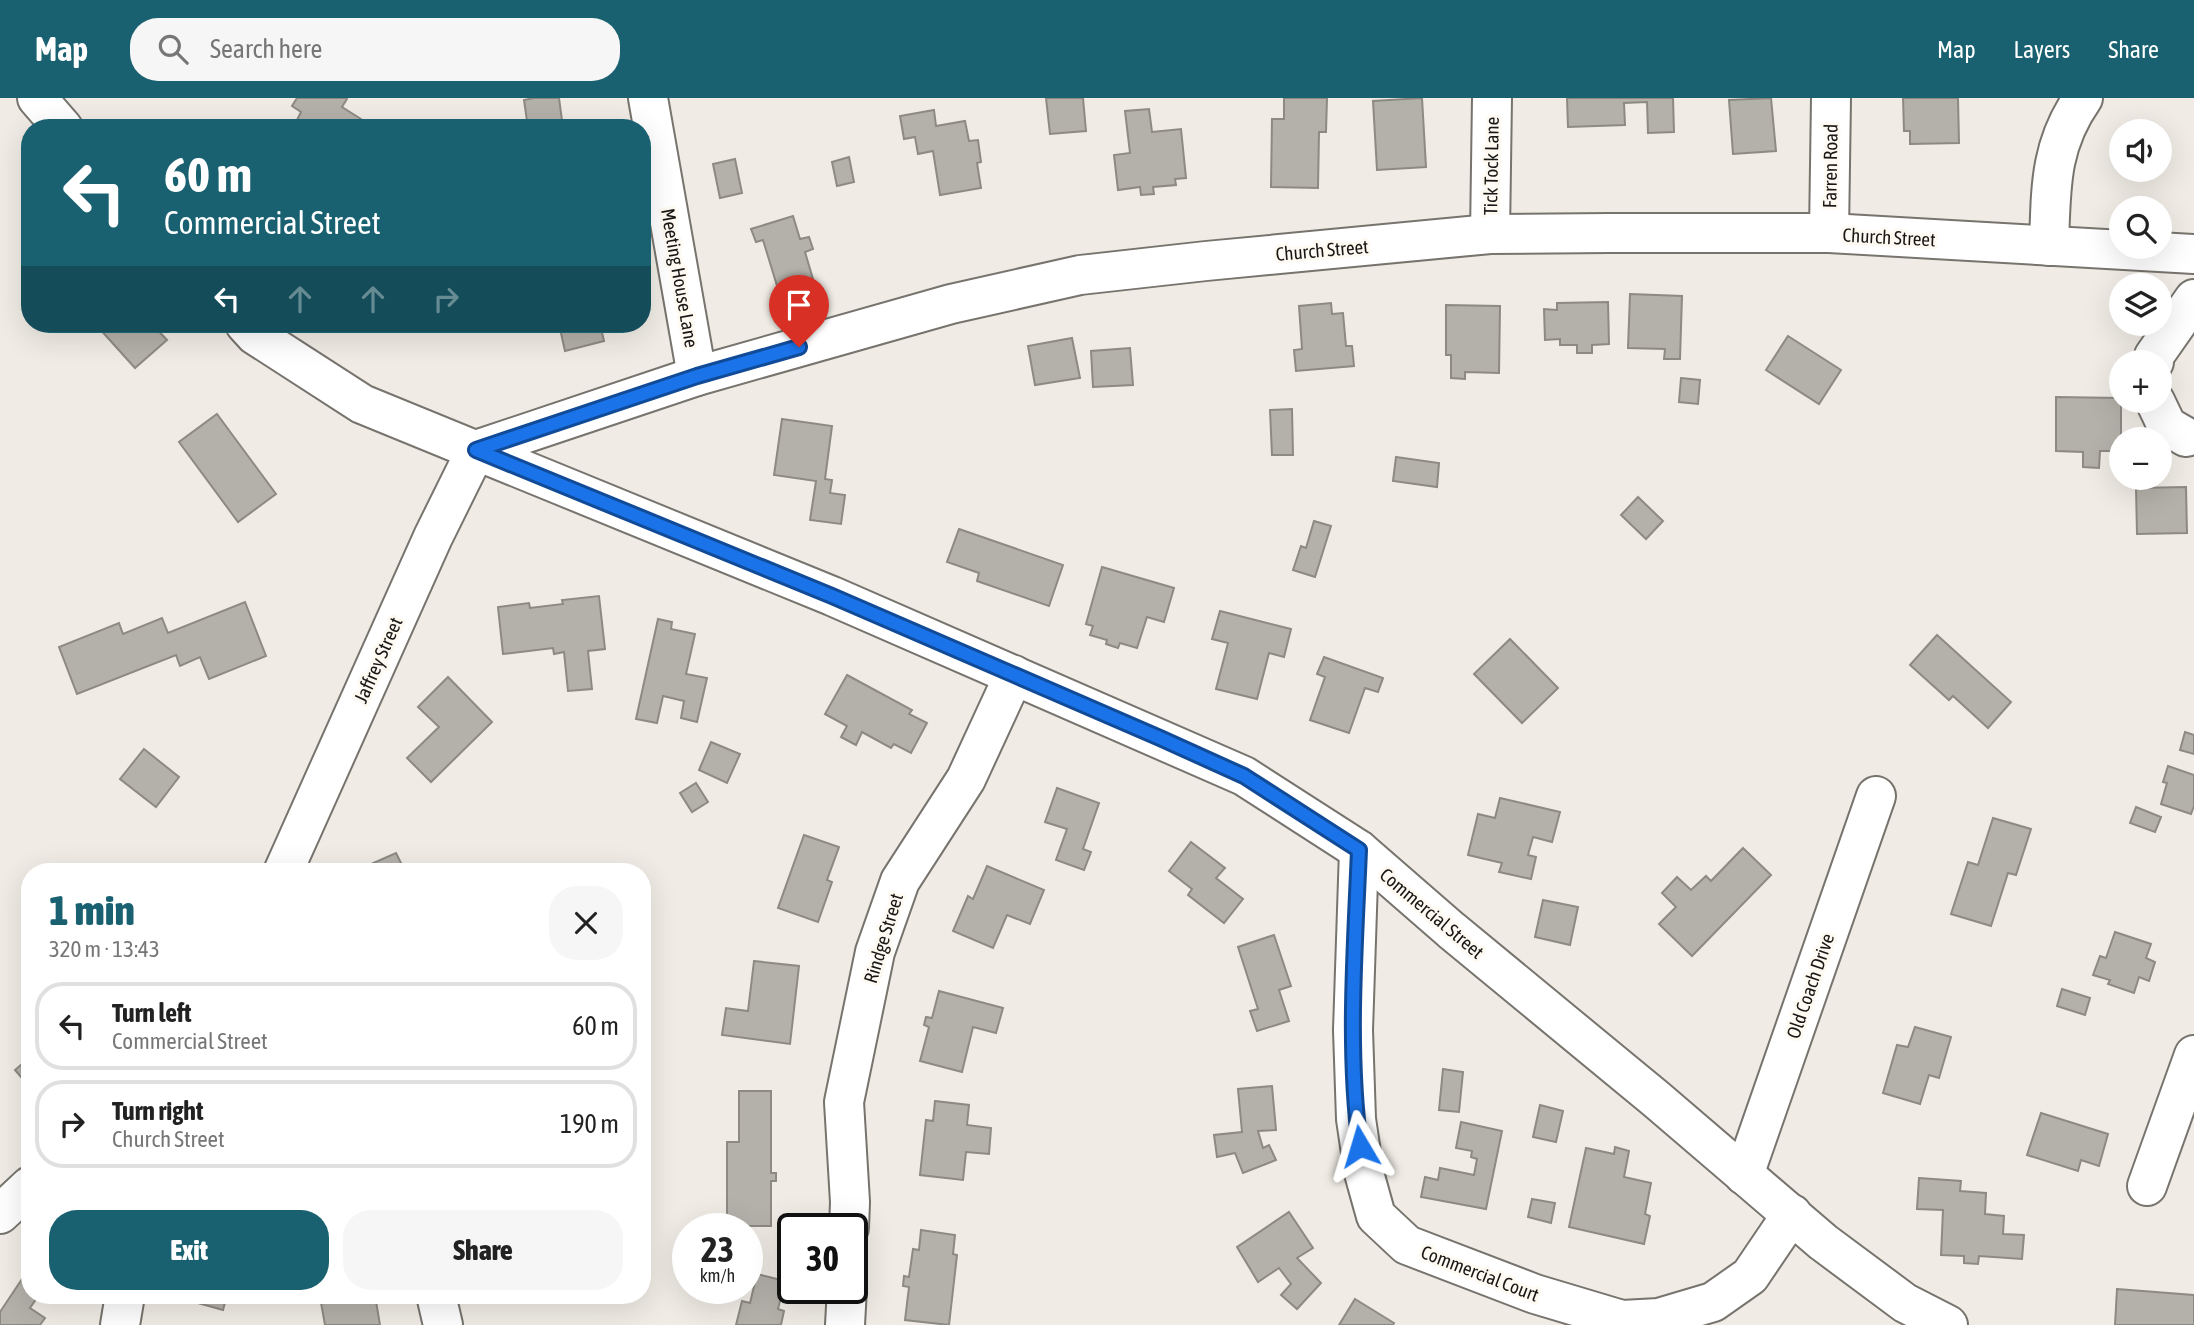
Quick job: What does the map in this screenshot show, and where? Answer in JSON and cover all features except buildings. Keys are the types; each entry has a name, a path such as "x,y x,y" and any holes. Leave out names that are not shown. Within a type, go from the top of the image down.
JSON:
{"street":[{"path":"37,98 55,119"},
{"name":"Meeting House Lane","path":"648,98 697,376"},
{"name":"Tick Tock Lane","path":"1490,234 1492,98"},
{"name":"Farren Road","path":"1829,233 1831,98"},
{"path":"2049,246 2051,180 2056,151 2068,122 2083,98"},
{"name":"Church Street","path":"476,450 697,376 951,304 1080,275 1206,261 1490,234 1829,233 2049,246 2192,265"},
{"path":"2158,350 2194,299"},
{"name":"Commercial Street","path":"253,333 362,404 832,596 1244,776 1359,850 1823,1242 1905,1303 1948,1325"},
{"path":"2161,413 2167,426 2186,437"},
{"name":"Jaffrey Street","path":"287,863 433,537 476,450"},
{"name":"Rindge Street","path":"850,1213 844,1102 875,951 900,881 966,779 1014,675"},
{"name":"Old Coach Drive","path":"1744,1175 1876,796"},
{"name":"Commercial Court","path":"1359,850 1353,1030 1355,1094 1364,1173 1376,1216 1407,1245 1535,1294 1622,1322 1659,1318 1713,1302 1750,1276 1792,1214"},
{"path":"2147,1186 2194,1055"},
{"path":"0,1214 21,1194"},
{"path":"120,1325 124,1304"},
{"path":"438,1304 443,1325"},
{"path":"845,1325 846,1304"}],"route":[{"path":"799,347 697,376 476,450 832,596 1244,776 1359,850 1353,1030 1356,1119 1360,1146"}]}
